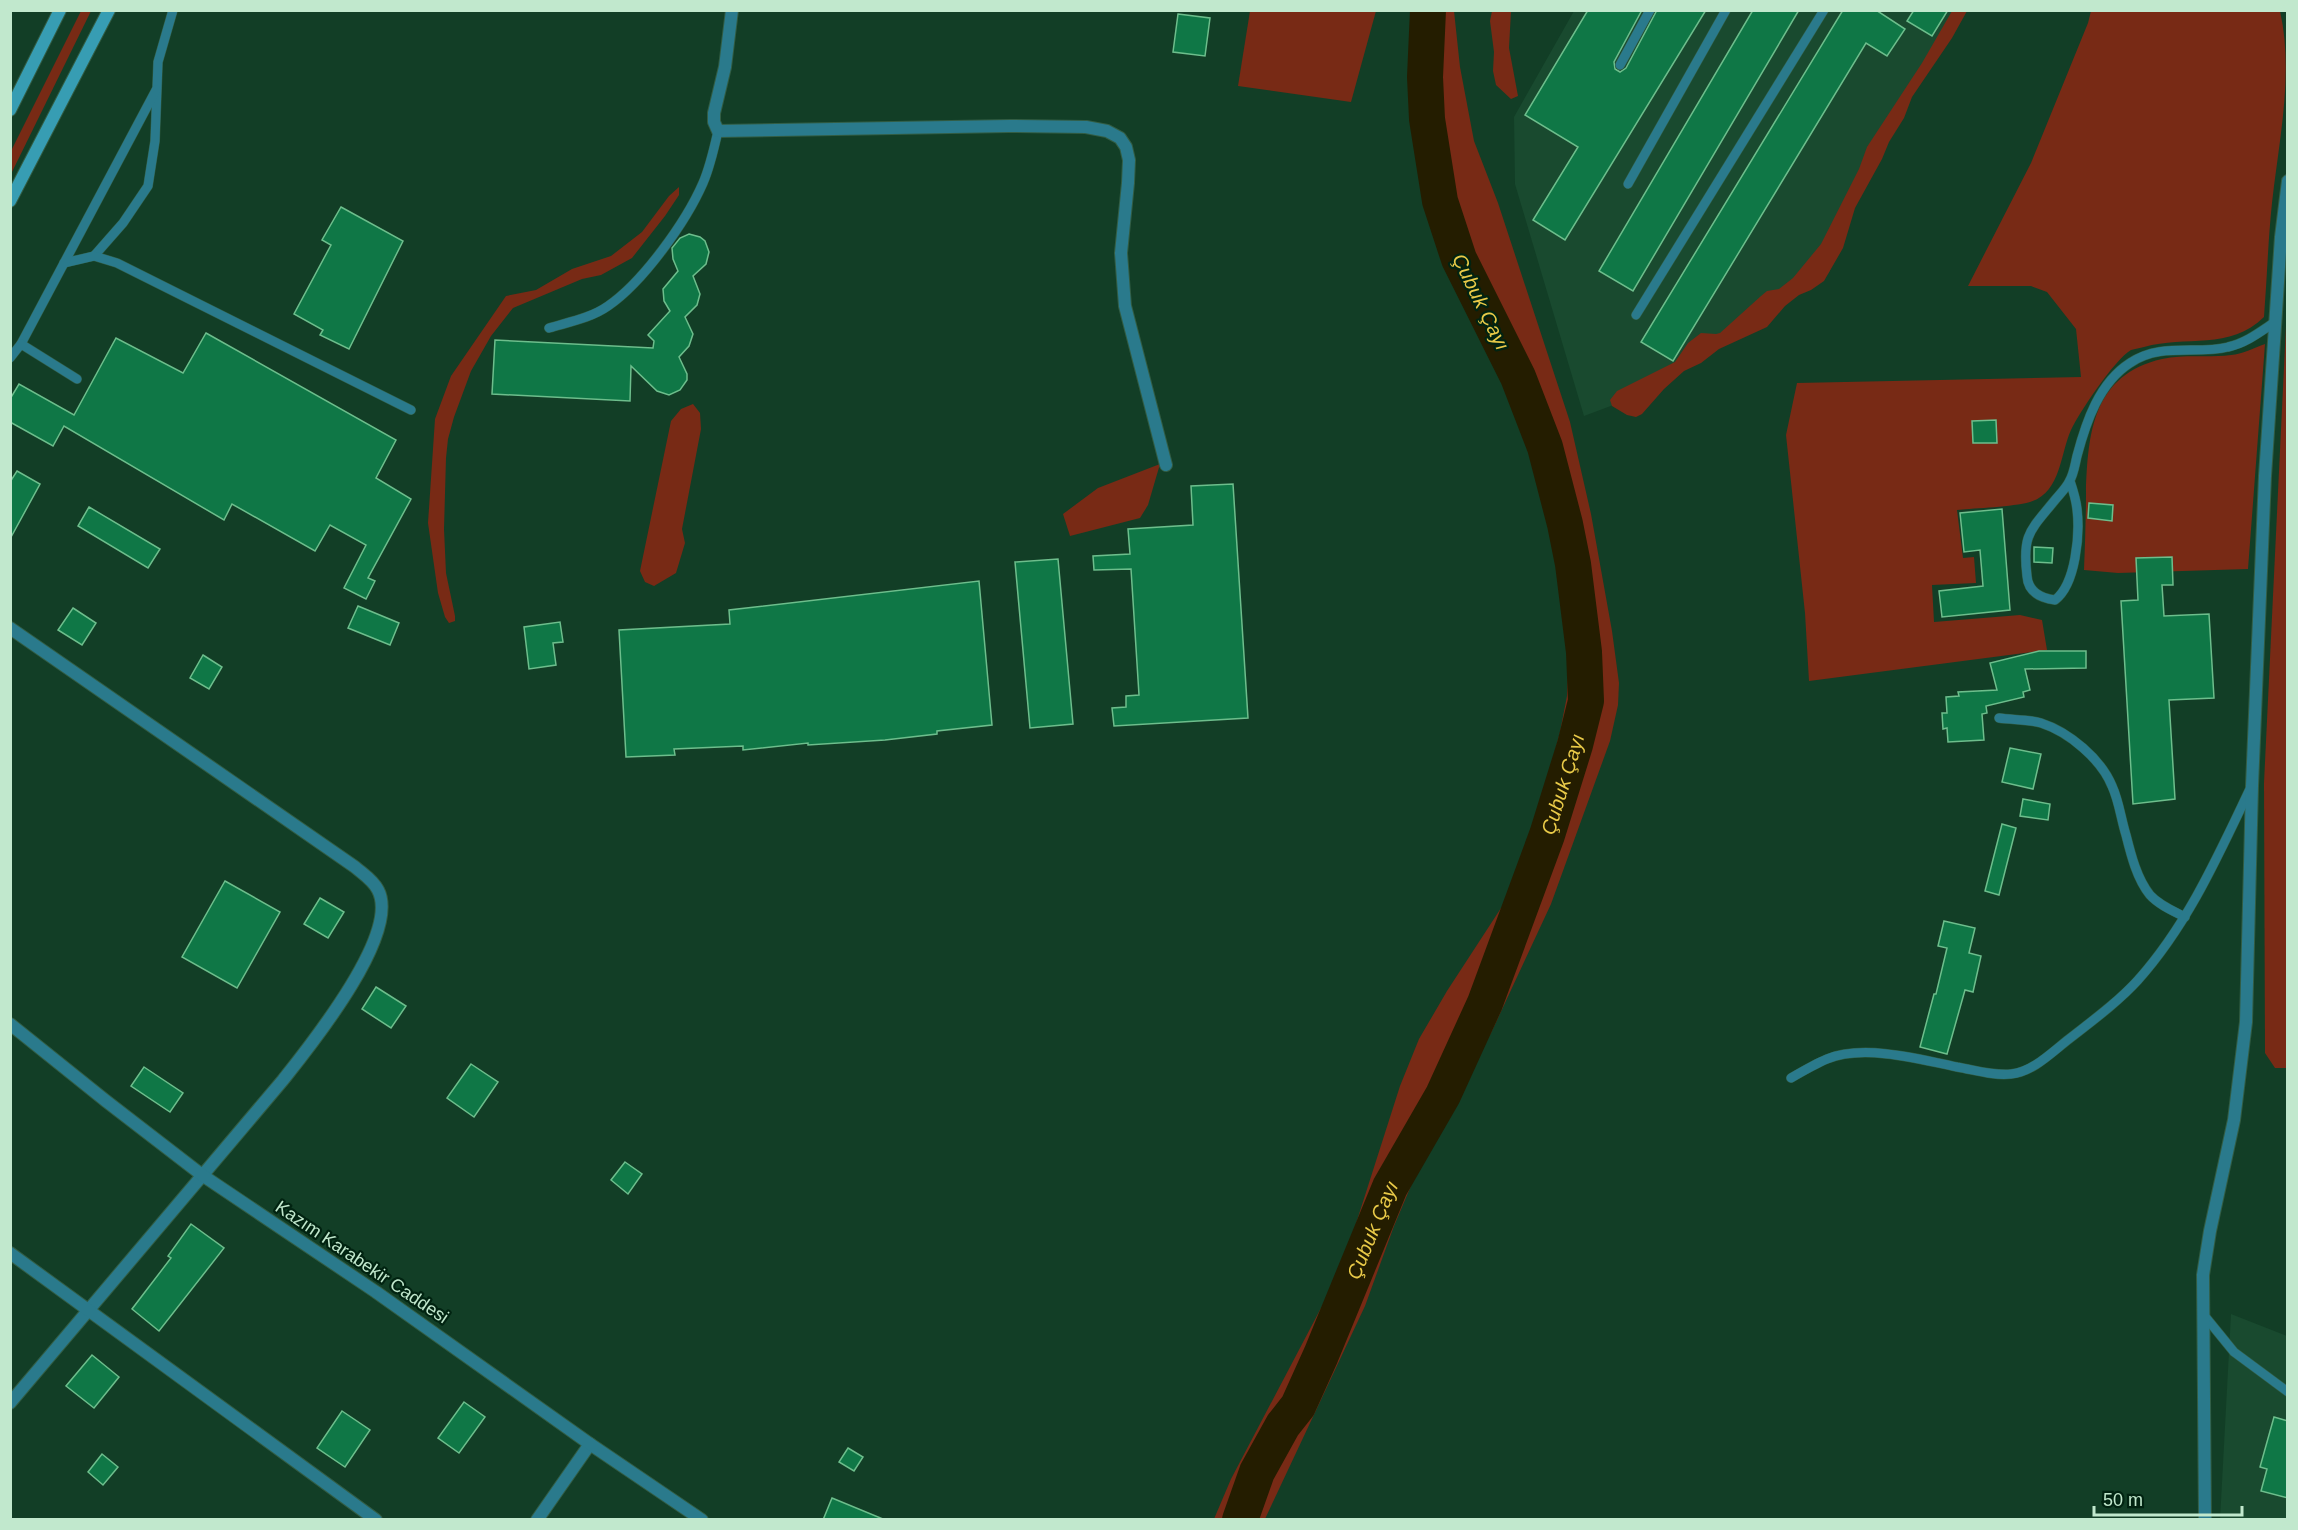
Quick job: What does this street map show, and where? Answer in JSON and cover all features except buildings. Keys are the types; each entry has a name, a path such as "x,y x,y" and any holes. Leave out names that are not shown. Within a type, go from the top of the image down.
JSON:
{"main road":[{"path":"10,110 60,10"},
{"path":"10,201 109,10"}],"street":[{"path":"732,10 726,56 714,113 714,122 718,131 1064,127 1107,131 1120,138 1126,147 1129,160 1121,253 1125,306 1166,465"},
{"path":"2205,1520 2203,1275 2234,1120 2246,1022 2252,786 2265,476 2275,322 2288,181"},
{"path":"10,628 355,867 370,879 378,891 381,914 370,950 354,981 306,1052 10,1402"},
{"name":"Kazım Karabekir Caddesi","path":"10,1024 202,1175 438,1334 590,1444 702,1520"},
{"path":"10,1253 375,1520"},
{"path":"537,1520 590,1444"}],"lane":[{"path":"94,256 123,223 148,186 155,141 158,62 173,10"},
{"path":"1620,64 1650,10"},
{"path":"1628,184 1726,10"},
{"path":"1636,315 1824,10"},
{"path":"10,358 21,344 156,90"},
{"path":"549,328 586,318 607,307 625,294 646,270 694,201 712,157 718,131"},
{"path":"64,263 94,256 138,272 411,410"},
{"path":"2070,481 2077,506 2079,525 2070,579 2061,595 2055,600 2044,599 2027,584 2025,548 2030,532 2070,481 2086,426 2099,397 2114,376 2130,362 2152,353 2225,348 2245,342 2275,322"},
{"path":"21,344 77,379"},
{"path":"1999,718 2040,723 2065,735 2088,754 2112,786 2131,854 2142,883 2151,897 2185,917"},
{"path":"1791,1078 1828,1058 1876,1053 1992,1073 2012,1074 2028,1070 2102,1013 2162,952 2210,873 2252,786"},
{"path":"2203,1314 2234,1352 2288,1392"}],"shaded area":[{"path":"81,11 91,11 11,174 11,151"},
{"path":"1250,11 1376,11 1351,102 1238,86"},
{"path":"1418,11 1454,11 1460,67 1474,141 1498,203 1570,422 1591,514 1612,631 1619,683 1618,705 1610,741 1551,904 1491,1033 1424,1155 1394,1226 1365,1306 1265,1519 1214,1519 1231,1479 1331,1289 1352,1236 1400,1086 1419,1039 1503,905 1524,852 1545,788 1567,696 1570,612 1559,549 1545,499 1514,404 1432,217 1420,179 1415,136"},
{"path":"1492,11 1511,11 1509,48 1518,96 1511,99 1496,85 1490,21"},
{"path":"1574,11 1960,11 1872,155 1829,273 1632,398 1584,416 1515,184 1514,117"},
{"path":"1952,11 1967,11 1952,38 1912,97 1904,118 1855,208 1843,248 1824,281 1785,306 1767,327 1719,349 1701,363 1684,371 1642,414 1636,417 1627,415 1612,406 1610,400 1617,391 1675,362 1688,343 1701,333 1720,333 1767,291 1779,289 1793,278 1821,244 1859,169 1867,147 1922,63"},
{"path":"2091,11 2280,11 2286,58 2284,107 2271,217 2264,317 2251,328 2222,338 2160,344 2131,350 2107,375 2075,422 2058,472 2048,490 2040,497 2023,504 1957,510 1963,558 1974,557 1976,583 1932,585 1934,622 2020,615 2042,620 2047,650 1809,681 1805,613 1786,435 1797,383 2081,377 2076,329 2047,292 2031,286 1968,286 2031,163"},
{"path":"679,187 679,195 632,258 601,275 582,279 513,308 491,336 471,371 454,417 446,458 444,529 446,573 455,616 455,621 449,623 438,593 428,523 435,419 451,376 506,296 536,290 572,269 611,256 642,232 669,196"},
{"path":"2287,305 2288,1068 2275,1068 2265,1053 2264,783"},
{"path":"2265,344 2248,569 2118,573 2084,570 2089,448 2099,409 2108,392 2121,378 2139,367 2162,359 2235,354"},
{"path":"693,404 700,413 701,429 682,529 685,543 676,573 654,586 645,582 640,571 671,421 681,409"},
{"path":"1160,464 1148,505 1140,518 1070,536 1063,514 1098,488"},
{"path":"2231,1314 2287,1336 2287,1519 2220,1520"}],"waterway":[{"name":"Çubuk Çayı","path":"1240,1520 1257,1472 1283,1425 1298,1406 1321,1355 1390,1187 1443,1095 1485,1003 1547,835 1586,701 1584,652 1573,564 1545,447 1518,377 1459,259 1440,201 1427,119 1425,77 1428,10"}]}
